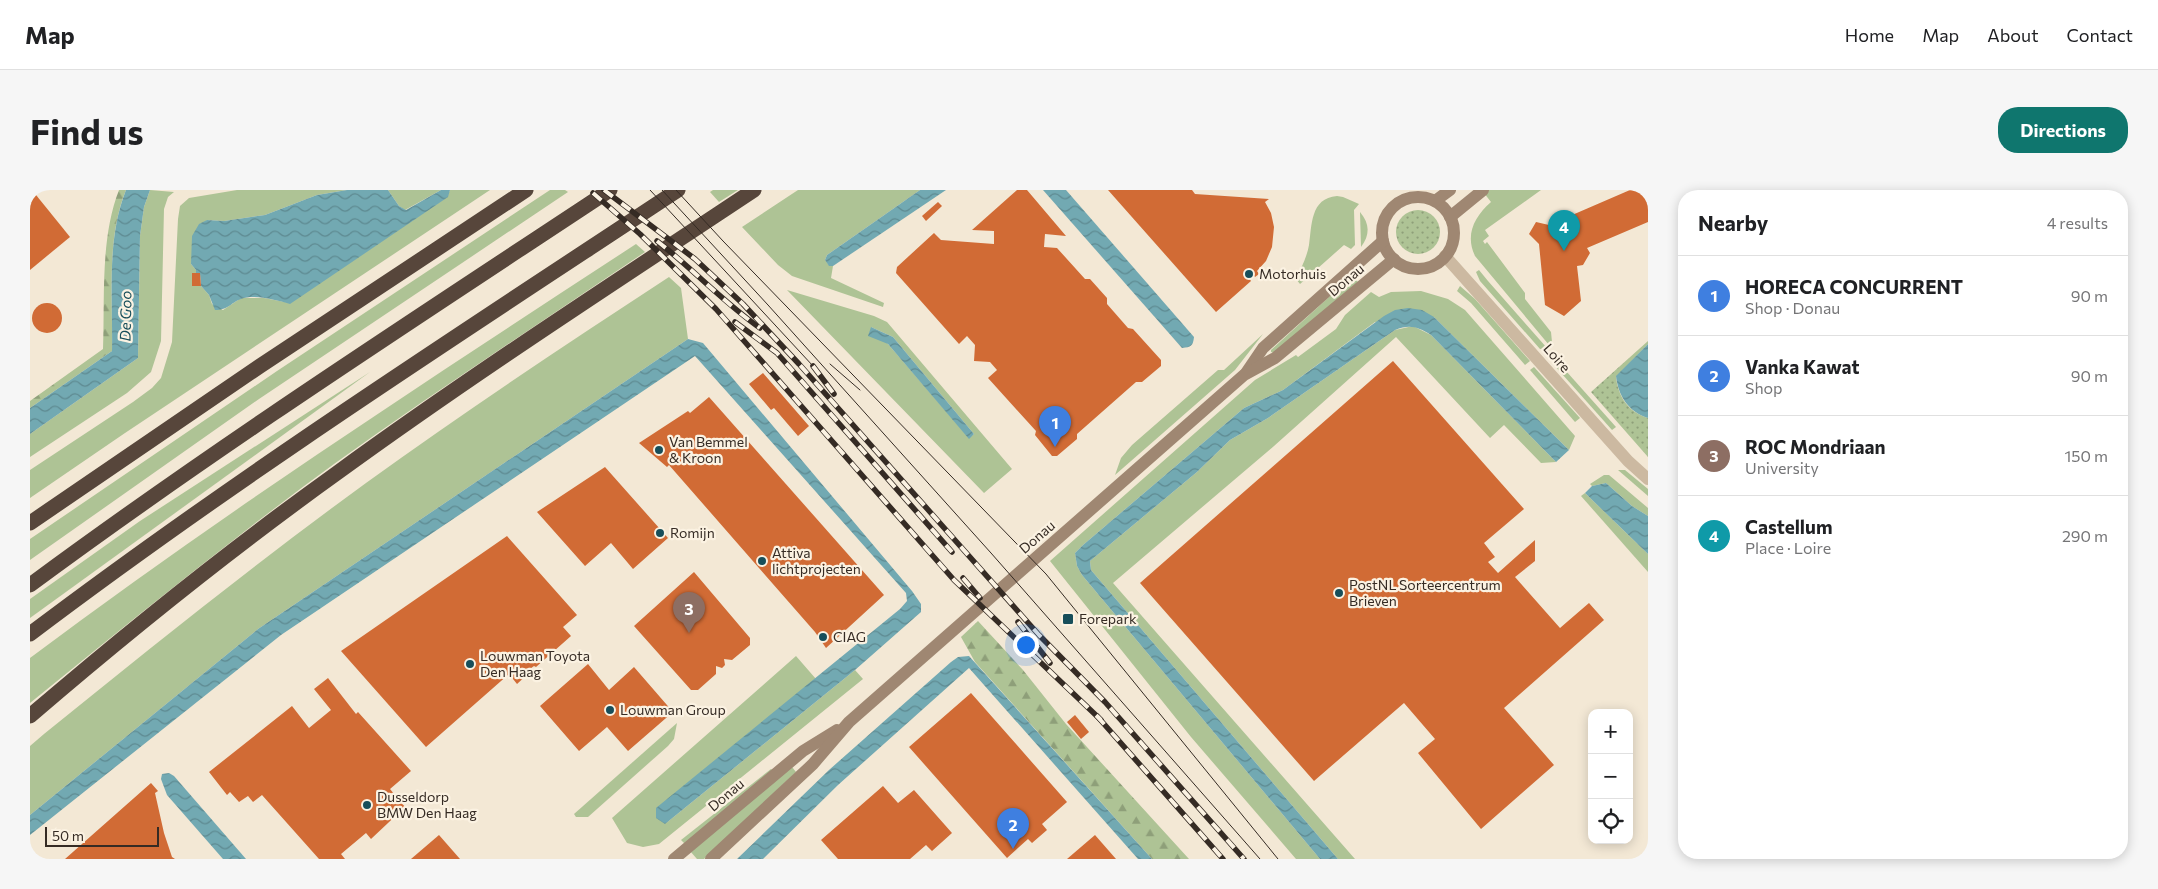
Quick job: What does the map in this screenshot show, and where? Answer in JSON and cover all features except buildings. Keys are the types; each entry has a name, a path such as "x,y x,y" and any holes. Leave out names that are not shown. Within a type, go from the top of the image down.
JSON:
{"highway":[{"path":"30,523 260,366 526,190"},
{"path":"30,585 260,423 610,190"},
{"path":"30,634 113,572 380,387 678,190"},
{"path":"30,716 118,640 335,474 470,379 754,190"}],"main road":[{"path":"1435,201 1450,190"},
{"path":"1450,217 1482,190"},
{"path":"1415,197 1425,198 1435,201 1444,208 1450,217 1454,229 1453,240 1445,256 1434,265 1420,268 1406,267 1394,259 1387,251 1383,241 1383,224 1388,213 1395,205 1415,197"},
{"name":"Donau","path":"1244,375 1263,348 1383,241"},
{"name":"Donau","path":"711,859 813,764 849,722 1244,375 1275,358 1394,259"},
{"name":"Donau","path":"674,859 803,751 849,722"}],"street":[{"name":"Loire","path":"1445,256 1628,461 1648,479"}],"green space":[{"path":"119,190 126,190 120,209 113,248 112,351 30,408 30,401 103,349 106,248 113,209"},
{"path":"150,190 174,192 168,197 164,209 161,341 151,372 127,393 30,457 30,434 138,358 140,236 144,207"},
{"path":"237,190 347,190 317,195 265,215 224,221 207,220 191,264 196,270 196,273 192,274 192,286 201,286 209,295 212,304 223,310 241,298 264,298 290,303 447,197 450,190 490,190 30,498 30,470 133,402 152,388 161,378 172,342 180,206 189,198"},
{"path":"388,190 441,190 405,210 399,206"},
{"path":"550,190 565,190 568,192 259,399 30,560 30,539 277,371"},
{"path":"713,190 738,190 719,202 710,192"},
{"path":"798,190 920,190 827,255 825,260 829,265 833,266 831,278 884,303 883,307 792,276 778,265 742,227"},
{"path":"1488,190 1541,190 1485,230 1489,236 1483,241 1485,244 1487,242 1525,293 1525,299 1551,332 1552,342 1549,345 1475,256 1472,248 1471,234 1476,220 1491,202 1484,193"},
{"path":"1337,196 1359,204 1354,210 1355,245 1351,249 1344,245 1300,284 1296,279 1308,249 1314,214 1322,202"},
{"path":"1422,210 1434,216 1439,223 1439,241 1434,248 1427,253 1414,254 1406,251 1399,244 1396,228 1399,220 1406,213"},
{"path":"1360,212 1366,221 1368,230 1361,247"},
{"path":"636,244 645,252 450,383 334,464 218,552 30,703 30,658 254,498 406,395"},
{"path":"1479,270 1547,348 1540,349 1480,281 1476,272"},
{"path":"1352,276 1358,282 1274,353 1271,352 1271,350"},
{"path":"669,277 681,288 688,339 258,629 30,815 30,746 44,734 204,606 366,483 478,404"},
{"path":"1460,286 1475,299 1530,361 1525,365 1471,303 1457,291"},
{"path":"787,290 874,316 887,322 1012,469 984,493","holes":["871,327 893,337 974,434 969,438"]},
{"path":"1421,291 1448,299 1465,310 1575,436 1569,450 1434,317 1375,322 1283,390 1244,408 1075,553 1077,566 1082,575 1320,859 1296,859 1191,737 1050,561 1255,380 1296,355 1298,357 1336,329 1345,315 1371,292 1379,297 1391,292"},
{"path":"1413,326 1431,335 1556,462 1541,463 1504,425 1490,438 1396,337 1274,446 1113,583 1355,859 1338,859 1091,570 1090,561 1197,472 1230,440 1268,418 1395,330"},
{"path":"1263,334 1235,370 1115,475 1121,458 1132,445 1218,370 1224,370"},
{"path":"1648,341 1648,344 1616,377 1619,391 1625,402 1635,412 1648,418 1648,457 1591,392"},
{"path":"1558,362 1616,427 1612,430 1554,365"},
{"path":"1534,367 1580,418 1575,422 1530,370"},
{"path":"370,372 30,618 30,599 140,521"},
{"path":"1618,470 1625,470 1648,489 1648,496"},
{"path":"1604,475 1609,475 1648,508 1648,516 1632,506 1606,483 1592,486 1590,484"},
{"path":"1585,493 1648,554 1648,572 1581,496"},
{"path":"978,621 1023,670 1066,724 1189,859 1152,859 975,662 961,637"},
{"path":"796,656 816,679 774,713 665,824 855,670 863,679 659,844 643,847 627,843 612,818"},
{"path":"677,723 674,739 668,746 588,817 576,817 574,814"},
{"path":"792,767 796,772 704,859 697,859 690,851"},
{"path":"771,769 773,771 685,844 681,840"}],"water":[{"name":"De Goo","path":"126,190 150,190 144,207 140,236 138,358 30,434 30,408 112,351 113,249 120,209"},
{"path":"347,190 388,190 399,206 406,210 441,190 450,190 448,197 290,304 252,297 241,299 226,308 215,310 209,295 201,286 200,274 196,273 191,264 192,236 199,224 207,220 224,221 265,215 317,195"},
{"path":"920,190 946,190 833,266 829,266 825,260 827,255"},
{"path":"1043,190 1066,190 1194,337 1191,346 1182,348"},
{"path":"1408,308 1422,310 1434,317 1569,450 1556,462 1431,335 1414,327 1400,328 1268,418 1230,440 1197,472 1090,561 1091,570 1338,859 1320,859 1082,575 1077,566 1075,553 1244,408 1283,390 1384,316 1395,310"},
{"path":"871,327 893,337 974,434 969,439 888,344 868,336"},
{"path":"688,339 703,343 912,591 921,604 921,612 855,670 665,824 656,818 656,808 900,609 907,601 906,593 695,356 281,635 30,835 30,815 258,629"},
{"path":"1648,344 1648,418 1635,412 1625,402 1619,390 1616,376"},
{"path":"1606,483 1632,506 1648,516 1648,554 1585,493 1592,486"},
{"path":"969,656 1152,859 1138,859 969,668 838,785 763,859 737,859 829,770 951,662 958,657"},
{"path":"169,773 174,776 246,859 223,859 167,795 161,779 162,774"}],"tram line":[{"path":"650,190 813,366"},
{"path":"662,190 991,553 1260,859"},
{"path":"676,190 723,241 1046,574 1278,859"},
{"path":"830,364 860,390"}],"railway":[{"path":"604,190 695,259 743,304 799,364 1039,635 1105,702 1244,859"},
{"path":"593,193 640,234 716,309 954,580 1101,720"},
{"path":"657,241 760,328"},
{"path":"735,322 777,353 952,552"},
{"path":"813,366 834,394"},
{"path":"963,578 980,598"},
{"path":"1018,622 1050,663"},
{"path":"1097,716 1223,859"}],"place":[{"name":"Castellum","path":"1564,251"},
{"name":"Motorhuis","path":"1249,274"},
{"name":"HORECA CONCURRENT","path":"1055,447"},
{"name":"Van Bemmel & Kroon","path":"659,450"},
{"name":"Romijn","path":"660,533"},
{"name":"Attiva lichtprojecten","path":"762,561"},
{"name":"PostNL Sorteercentrum Brieven","path":"1339,593"},
{"name":"Forepark","path":"1068,619"},
{"name":"ROC Mondriaan","path":"689,633"},
{"name":"CIAG","path":"823,637"},
{"name":"Louwman Toyota Den Haag","path":"470,664"},
{"name":"Louwman Group","path":"610,710"},
{"name":"Dusseldorp BMW Den Haag","path":"367,805"},
{"name":"Vanka Kawat","path":"1013,849"}]}
